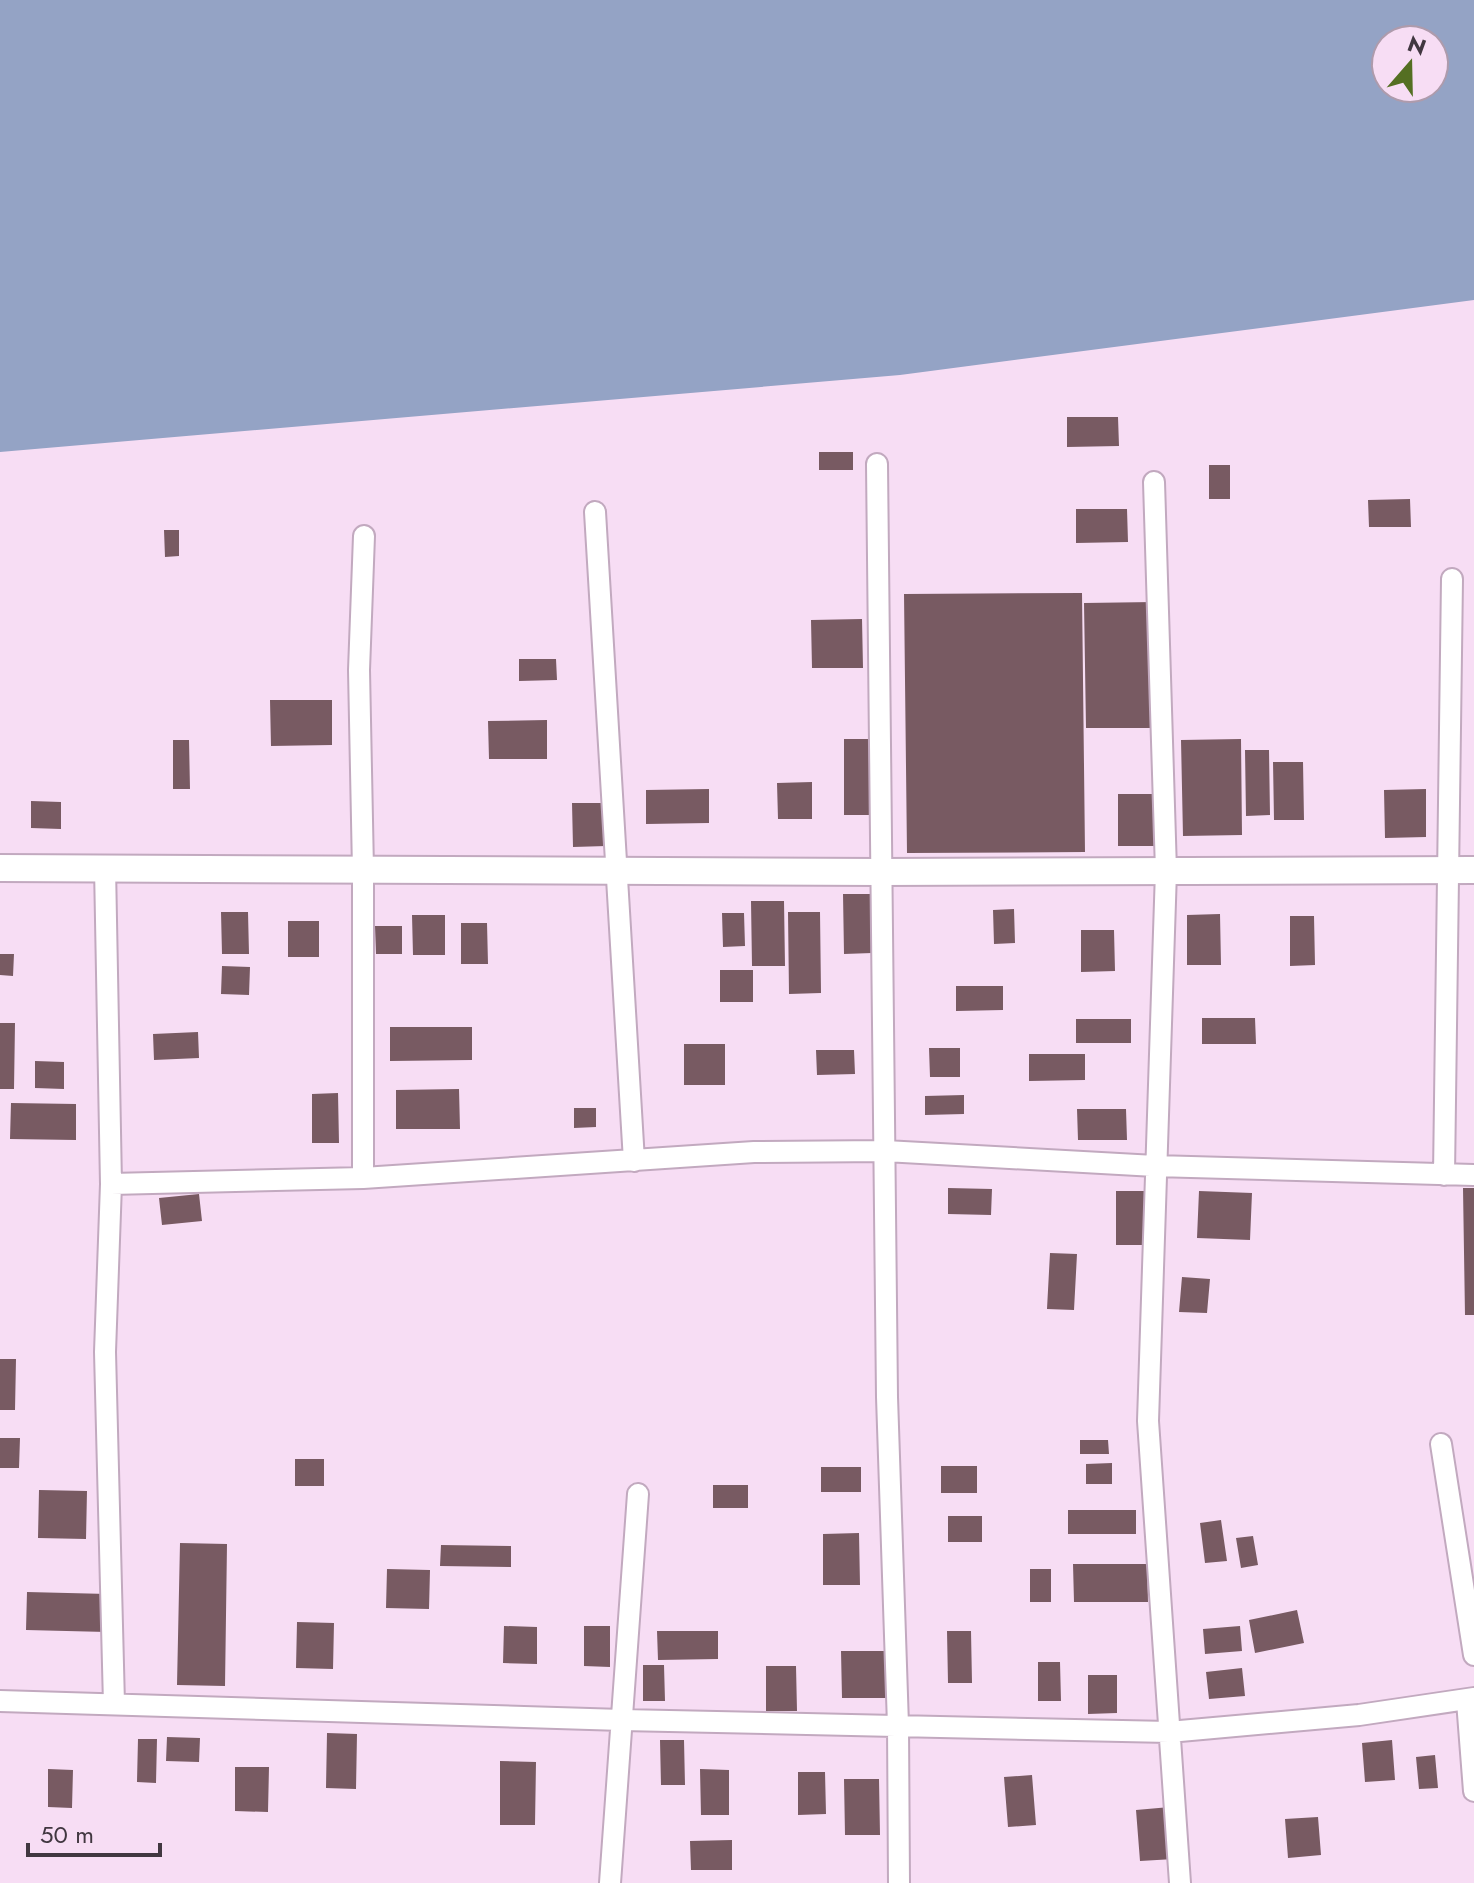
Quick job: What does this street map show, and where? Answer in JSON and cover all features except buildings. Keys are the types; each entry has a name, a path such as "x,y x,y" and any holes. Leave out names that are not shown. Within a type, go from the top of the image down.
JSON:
{"street":[{"path":"877,464 887,1397 898,1725 899,1883"},
{"path":"1154,482 1166,871 1148,1421 1180,1883"},
{"path":"595,512 634,1161"},
{"path":"363,1178 363,870 359,670 364,536"},
{"path":"1444,1175 1452,579"},
{"path":"105,867 111,1184 105,1352 114,1704"},
{"path":"0,868 880,872 1474,870"},
{"path":"111,1184 363,1178 754,1152 885,1151 1155,1166 1474,1175"},
{"path":"1441,1444 1474,1655"},
{"path":"610,1883 638,1494"},
{"path":"0,1701 622,1720 1169,1732 1359,1715 1470,1699 1474,1791"}],"water":[{"path":"0,0 1474,0 1474,300 900,375 0,452"}]}
